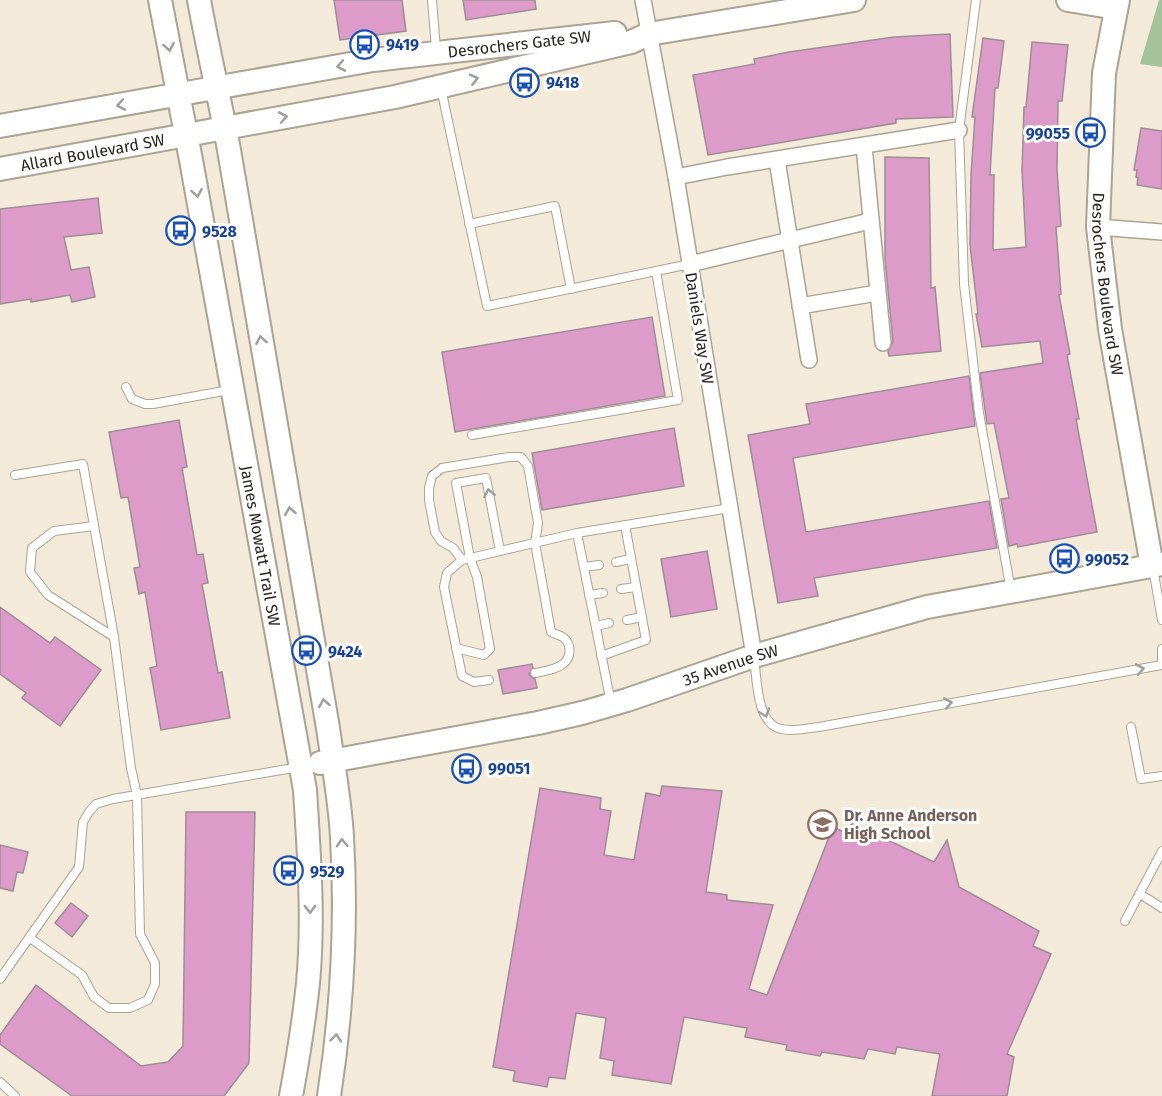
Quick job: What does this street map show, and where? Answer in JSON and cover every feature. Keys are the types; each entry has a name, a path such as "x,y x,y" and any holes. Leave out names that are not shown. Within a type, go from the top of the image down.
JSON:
{"street":[{"name":"James Mowatt Trail SW","path":"160,0 305,790 310,855 310,919 306,1001 291,1096"},
{"path":"199,0 225,128 333,761 342,834 344,896 341,986 329,1096"},
{"name":"Daniels Way SW","path":"643,0 676,177 754,656"},
{"name":"Desrochers Gate SW","path":"186,135 441,87 631,42 649,34 854,0"},
{"path":"1068,0 1117,4"},
{"name":"Desrochers Boulevard SW","path":"1117,4 1104,73 1098,227 1110,329 1157,565"},
{"name":"Desrochers Gate SW","path":"178,94 373,60 629,31 649,34"},
{"path":"0,126 178,94"},
{"path":"676,177 959,130"},
{"name":"Allard Boulevard SW","path":"0,169 186,135"},
{"path":"864,146 883,343"},
{"path":"777,160 809,360"},
{"path":"690,264 870,221"},
{"path":"1098,227 1162,232"},
{"path":"800,306 877,293"},
{"name":"35 Avenue SW","path":"301,767 538,723 611,705 754,656 927,607 1157,565"}],"lane":[{"path":"432,0 436,52"},
{"path":"976,0 959,130 964,284 979,413 1011,592"},
{"path":"441,87 487,306 690,264"},
{"path":"469,224 555,207 571,289"},
{"path":"472,435 678,400 656,271"},
{"path":"126,387 132,399 145,404 232,389"},
{"path":"456,648 484,655 490,649 477,577 466,559 441,541 435,532 429,488 432,476 442,468 509,457 521,458 528,466 538,523 535,543 551,632 564,638 570,647 569,657 563,665 535,673"},
{"path":"15,475 83,464 114,637 137,795 140,934 155,963 156,984 148,1000 130,1008 110,1008 94,997 82,975 30,938"},
{"path":"466,559 456,483 486,478 500,551"},
{"path":"489,680 474,682 462,676 444,586 447,573 466,559 577,533 730,508"},
{"path":"601,656 646,640 625,525"},
{"path":"94,526 54,531 32,548 30,572 48,595 114,637"},
{"path":"577,533 611,705"},
{"path":"616,562 631,559"},
{"path":"584,567 599,565"},
{"path":"1157,565 1162,620"},
{"path":"621,589 636,586"},
{"path":"590,595 603,593"},
{"path":"627,620 642,617"},
{"path":"596,626 609,623"},
{"path":"754,656 763,714 769,723 779,729 791,730 1162,663 1162,649"},
{"path":"1131,727 1141,779 1162,776"},
{"path":"0,979 80,867 83,822 96,804 113,799 301,767"},
{"path":"1125,921 1162,851"},
{"path":"1140,894 1162,908"},
{"path":"0,1082 15,1096"}],"green space":[{"path":"1159,0 1162,0 1162,67 1140,64"}],"building":[{"path":"334,0 402,0 406,31 340,40"},
{"path":"463,0 535,0 536,9 466,20"},
{"path":"950,34 953,117 896,119 896,123 708,155 693,75 755,64 754,59 789,52 894,37"},
{"path":"983,38 1004,41 998,88 995,88 990,175 994,175 993,250 1026,247 1022,171 1024,107 1026,107 1032,42 1068,45 1062,101 1058,101 1057,170 1061,226 1056,227 1061,294 1059,295 1079,419 1076,419 1097,532 1018,547 1017,544 1009,546 1001,499 1009,498 994,423 987,424 980,373 1043,363 1040,341 982,347 976,314 978,314 970,245 975,117 972,117"},
{"path":"1141,128 1162,131 1162,189 1137,185 1137,170 1134,170"},
{"path":"885,157 929,158 931,288 935,287 941,351 889,356 888,351 893,342 885,259"},
{"path":"98,198 102,233 64,237 71,270 89,267 95,297 72,302 70,295 31,302 31,299 0,304 0,209"},
{"path":"652,317 665,396 455,432 442,352"},
{"path":"969,376 975,426 793,458 806,532 989,501 997,548 814,578 818,596 778,603 748,435 810,424 806,404"},
{"path":"179,420 187,467 182,468 197,555 203,554 208,583 202,584 218,673 222,672 230,718 161,730 150,668 157,666 145,592 139,594 134,568 140,567 128,497 121,498 109,432"},
{"path":"674,428 684,486 542,510 532,453"},
{"path":"707,551 717,609 671,617 661,559"},
{"path":"0,607 50,643 55,637 101,670 60,726 22,698 26,693 0,674"},
{"path":"532,664 533,668 529,674 535,679 537,688 503,694 498,670"},
{"name":"Dr. Anne Anderson High School","path":"662,786 722,791 706,892 727,895 727,900 773,905 749,989 767,995 833,827 846,833 852,823 934,862 947,840 959,887 1039,931 1033,946 1051,954 1007,1054 1014,1057 1007,1096 932,1096 940,1054 897,1047 895,1054 868,1049 864,1059 822,1052 820,1056 786,1050 787,1045 745,1037 747,1028 684,1017 671,1084 612,1075 614,1061 600,1058 606,1018 576,1013 565,1079 549,1077 547,1087 513,1081 515,1071 493,1067 540,788 601,798 600,809 611,811 604,855 634,860 646,793 660,796"},
{"path":"186,812 255,812 249,1063 224,1096 72,1096 0,1044 0,1035 36,985 141,1066 168,1062 183,1046"},
{"path":"0,845 28,852 23,873 17,872 13,891 0,888"},
{"path":"71,903 88,916 72,937 55,923"}],"place":[{"name":"9419","path":"365,44"},
{"name":"9418","path":"525,82"},
{"name":"99055","path":"1091,133"},
{"name":"9528","path":"181,231"},
{"name":"99052","path":"1064,559"},
{"name":"9424","path":"307,651"},
{"name":"99051","path":"467,768"},
{"name":"Dr. Anne Anderson High School","path":"823,824"},
{"name":"9529","path":"289,871"}]}
